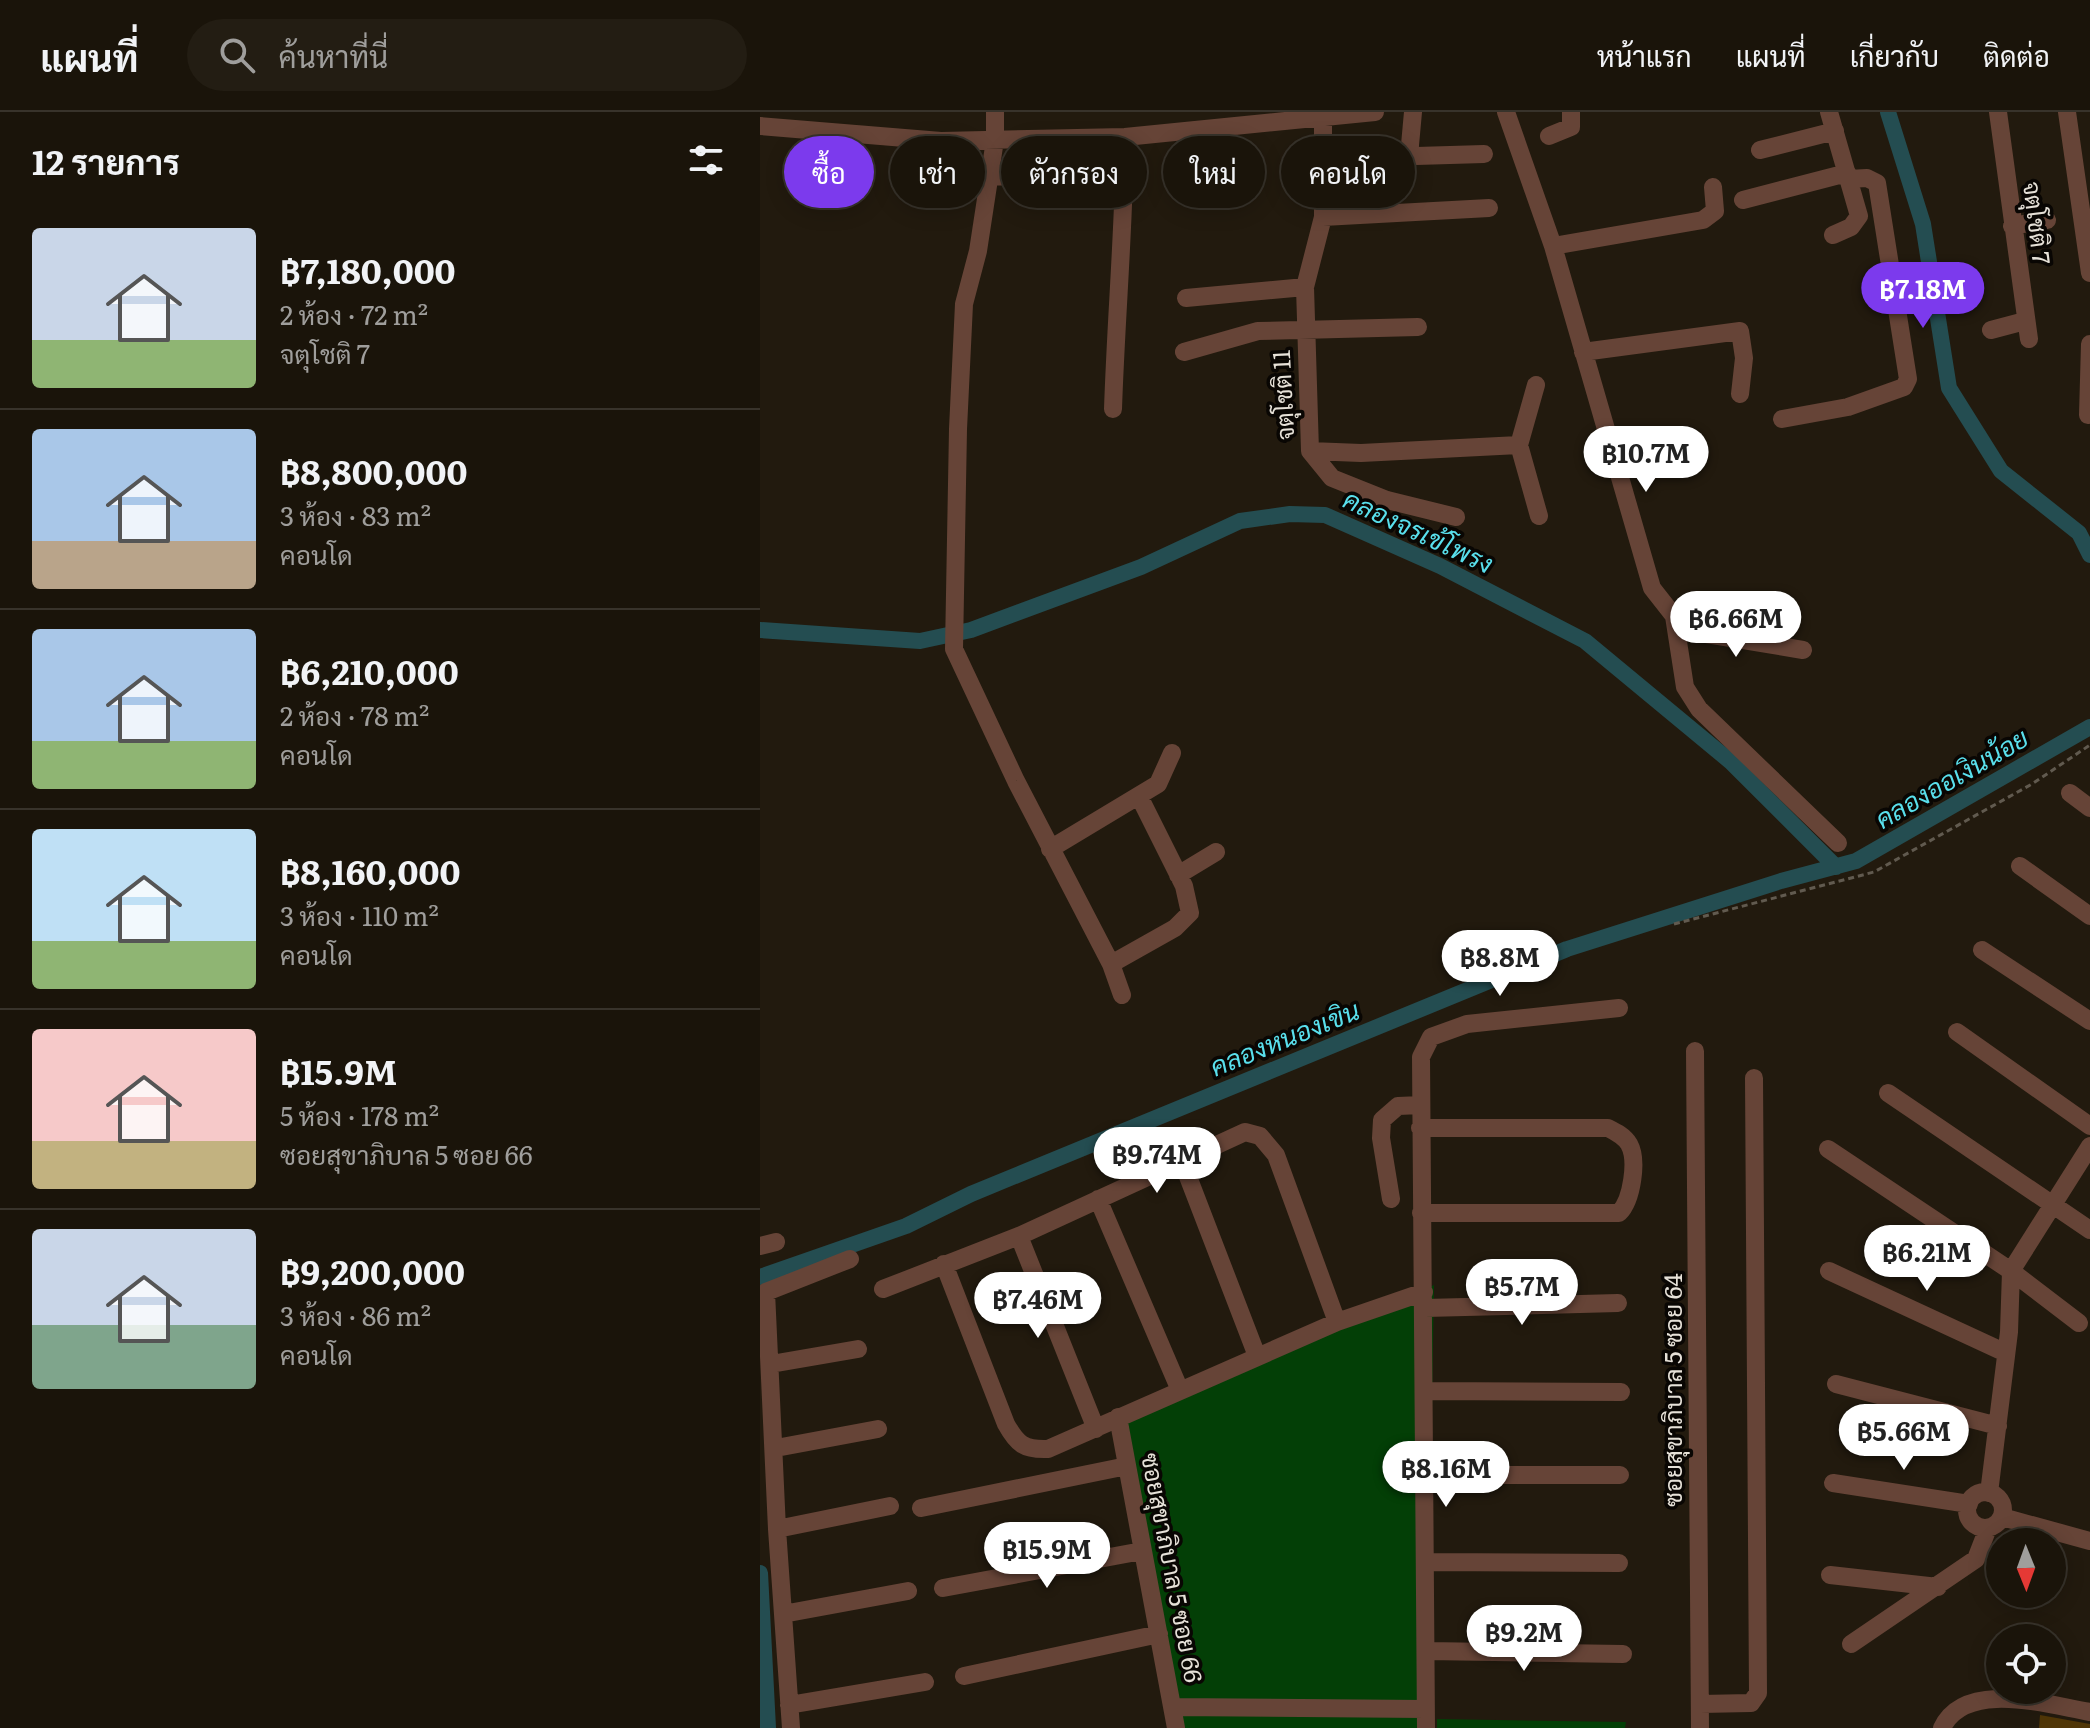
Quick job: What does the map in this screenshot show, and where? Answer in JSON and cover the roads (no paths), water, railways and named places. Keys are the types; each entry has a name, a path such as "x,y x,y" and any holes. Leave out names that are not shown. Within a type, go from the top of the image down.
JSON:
{"street":[{"path":"995,112 995,140 978,251 964,304 952,620 954,649 1050,849 1111,964 1122,995"},
{"path":"1135,136 1375,112"},
{"path":"1411,136 1413,112"},
{"path":"1506,112 1553,246 1652,588 1674,616 1685,687 1699,709 1838,843"},
{"path":"1549,136 1571,127 1571,112"},
{"path":"1829,112 1859,216 1851,227 1833,235"},
{"name":"จตุโชติ 7","path":"1991,330 2027,330 1998,112"},
{"path":"2067,112 2090,273"},
{"name":"จตุโชติ 11","path":"1323,117 1323,217 1305,287 1310,451 1361,453 1519,445"},
{"path":"760,126 941,141 1001,140"},
{"path":"1760,150 1835,131"},
{"path":"1415,156 1484,154"},
{"path":"989,176 1001,176"},
{"path":"1743,200 1848,176 1867,178 1877,183 1908,379 1904,387 1875,399 1782,419"},
{"path":"1553,246 1703,220 1715,211 1713,187"},
{"path":"1113,409 1115,325 1124,208"},
{"path":"1323,217 1489,208"},
{"path":"2012,226 2047,220"},
{"path":"1186,298 1305,287"},
{"path":"1184,352 1248,332 1418,327"},
{"path":"1583,352 1740,331 1744,358 1740,394"},
{"path":"2088,415 2090,344"},
{"path":"1536,385 1519,445 1539,516"},
{"path":"1310,451 1332,478 1387,500 1456,517"},
{"path":"1676,629 1803,650"},
{"path":"1050,849 1158,784 1172,753"},
{"path":"2070,793 2090,808"},
{"path":"1111,964 1186,919 1189,903 1139,796"},
{"path":"1178,875 1216,852"},
{"path":"2020,866 2090,916"},
{"path":"1982,950 2090,1021"},
{"path":"1172,1722 1426,1719 1421,1057 1431,1037 1467,1024 1619,1008"},
{"path":"1957,1032 2090,1126"},
{"name":"ซอยสุขาภิบาล 5 ซอย 64","path":"1695,1051 1700,1728"},
{"path":"1700,1704 1751,1703 1758,1693 1754,1078"},
{"path":"1888,1093 2050,1206 2090,1230"},
{"path":"1391,1199 1381,1138 1382,1120 1398,1106 1421,1105"},
{"path":"1420,1128 1608,1128 1621,1135 1631,1146 1632,1166 1629,1198 1619,1213 1421,1213"},
{"path":"883,1289 1019,1236 1245,1132 1260,1136 1269,1143 1337,1322"},
{"path":"1989,1493 2006,1353 2011,1271 2090,1146"},
{"path":"1828,1149 2011,1271 2079,1323"},
{"path":"1182,1161 1257,1356"},
{"path":"1098,1199 1179,1388"},
{"path":"1019,1236 1096,1429"},
{"path":"791,1728 777,1529 776,1448 766,1292 850,1259"},
{"path":"944,1264 1006,1424 1015,1441 1028,1449 1048,1449 1179,1388 1337,1322 1424,1300 1618,1303"},
{"path":"1829,1271 2006,1353"},
{"path":"771,1364 858,1349"},
{"path":"1836,1384 1998,1426"},
{"path":"1424,1391 1621,1392"},
{"name":"ซอยสุขาภิบาล 5 ซอย 66","path":"1118,1417 1159,1634 1172,1722"},
{"path":"776,1448 878,1429"},
{"path":"921,1508 1127,1466"},
{"path":"1425,1475 1620,1475"},
{"path":"1833,1483 1969,1504"},
{"path":"1989,1493 1977,1495 1969,1504 1971,1521 1995,1522 2090,1541"},
{"path":"1851,1644 1976,1559 2002,1505 1989,1493"},
{"path":"777,1529 890,1506"},
{"path":"943,1588 1142,1551"},
{"path":"1426,1562 1619,1563"},
{"path":"1830,1575 1938,1587"},
{"path":"783,1614 908,1591"},
{"path":"964,1676 1159,1634"},
{"path":"1427,1651 1623,1654"},
{"path":"789,1705 925,1682"},
{"path":"1942,1728 1961,1705 1982,1701 2017,1699 2090,1712"}],"waterway":[{"path":"1888,112 1923,224 1949,388 2001,471 2079,533 2090,555"},
{"name":"คลองจรเข้โพรง","path":"760,630 920,641 971,630 1141,567 1240,521 1290,514 1325,515 1440,566 1585,641 1731,762 1836,867"},
{"name":"คลองหนองเขิน","path":"760,1277 906,1226 971,1194 1567,949 1781,881 1856,861 2090,727"},
{"name":"คลองหนองเขิน","path":"760,1573 768,1728"}],"water label":[{"name":"คลองออเงินน้อย","path":"1952,779"}]}
